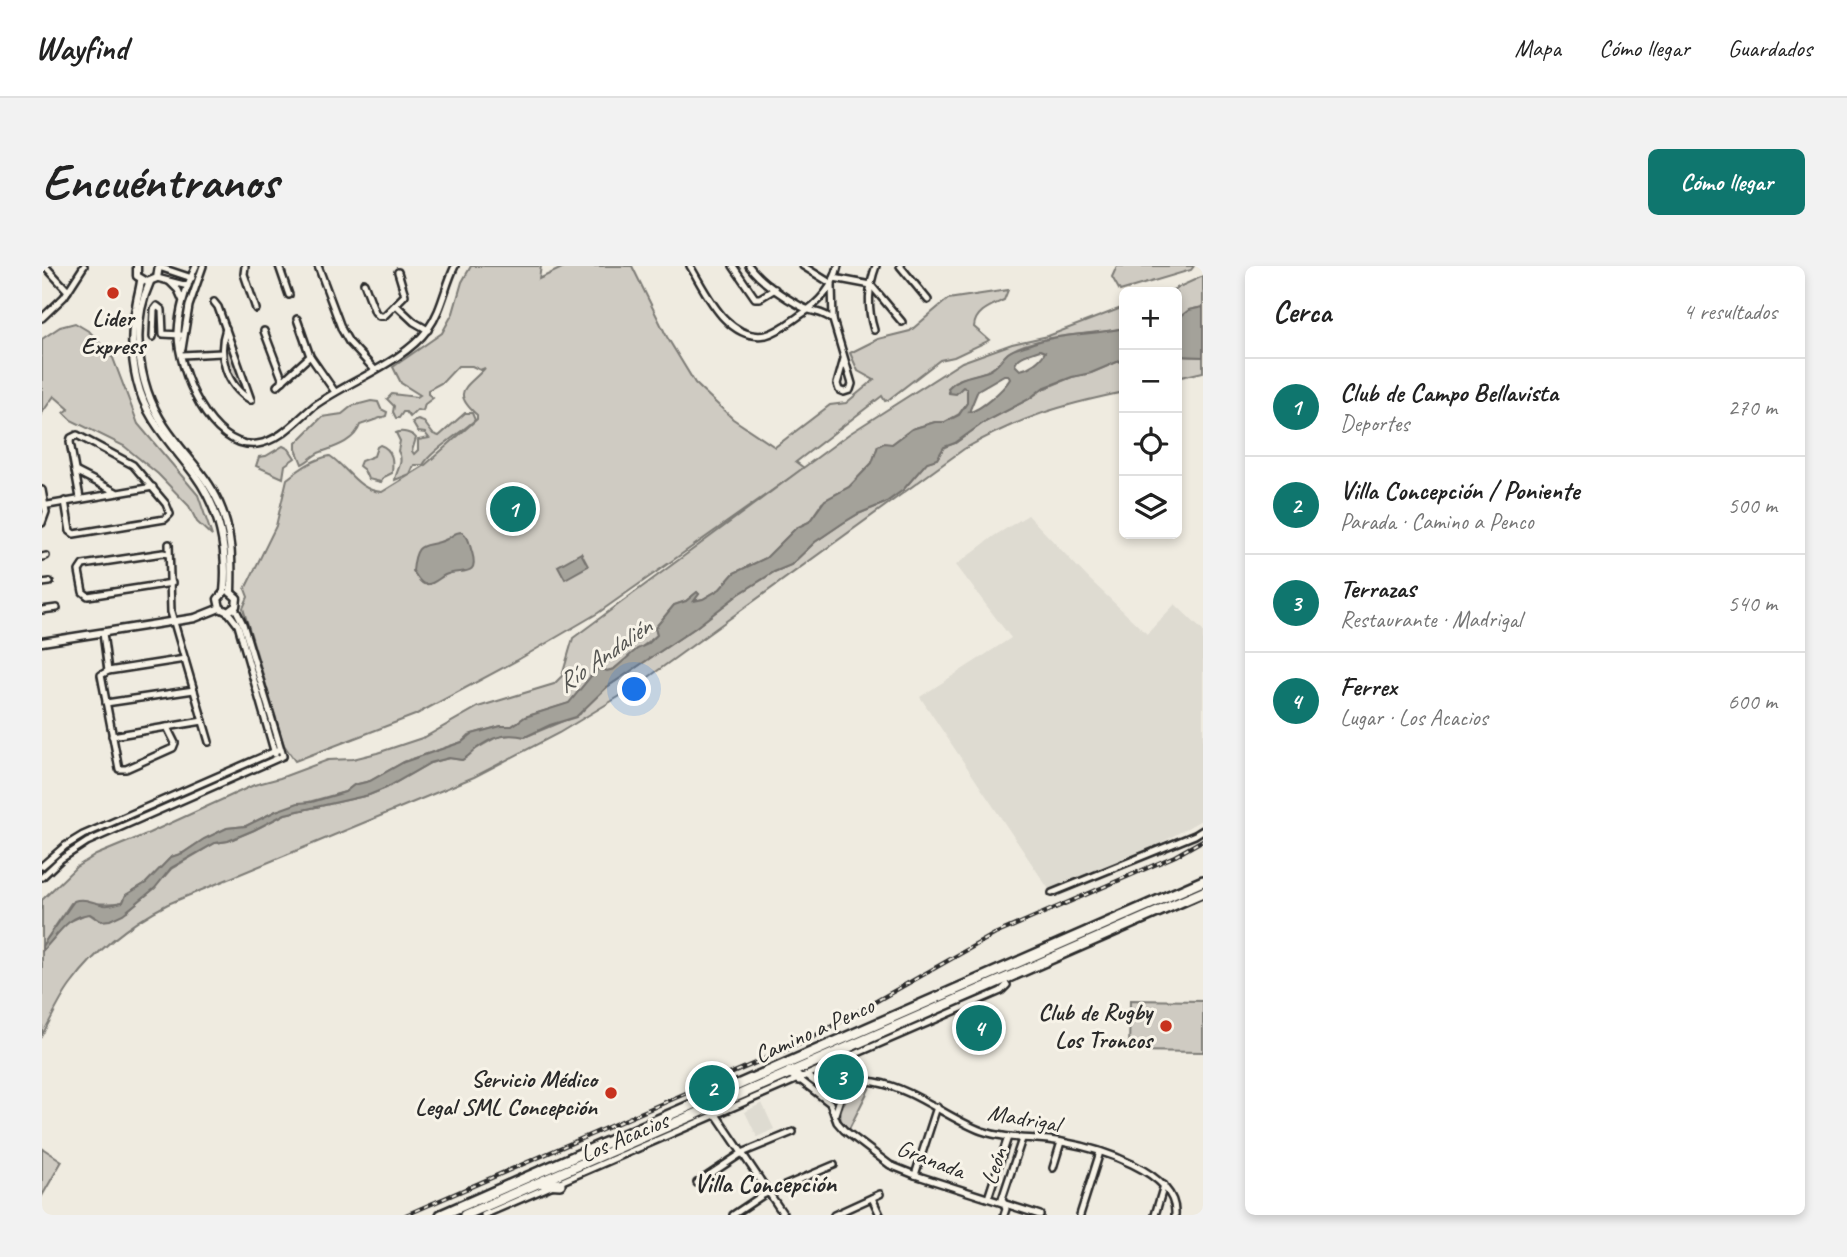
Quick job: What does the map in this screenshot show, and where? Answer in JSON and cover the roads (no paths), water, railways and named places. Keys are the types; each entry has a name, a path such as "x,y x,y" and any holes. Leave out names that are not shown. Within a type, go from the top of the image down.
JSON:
{"highway":[{"name":"Camino a Penco","path":"441,1215 712,1107 1203,881"},
{"name":"Camino a Penco","path":"465,1215 1203,892"},
{"path":"1007,985 1010,975"},
{"path":"790,1072 803,1077"},
{"path":"614,1160 626,1144"},
{"path":"538,1183 560,1184"}],"street":[{"path":"46,266 68,291"},
{"path":"43,314 68,291 84,266"},
{"path":"42,877 61,859 87,842 280,757 243,624 235,608 237,599 228,592 224,546 213,508 195,475 158,429 137,382 132,340 141,281 136,273 136,266"},
{"path":"157,278 159,266 194,279"},
{"path":"175,273 184,272 194,266"},
{"path":"194,266 194,279"},
{"path":"203,266 183,302 182,355 190,386 203,409 223,432 242,442 261,443 275,437 335,392 405,350 428,330 438,311 452,267"},
{"path":"245,266 244,274 256,309"},
{"path":"278,266 289,295"},
{"path":"318,266 345,336 374,369"},
{"path":"691,266 717,309 734,327 747,333 770,333 809,309 822,297 833,281 838,266"},
{"path":"733,266 755,298 775,289"},
{"path":"749,266 775,289 833,320"},
{"path":"803,266 833,281 871,285 902,322"},
{"path":"874,330 870,309 871,285 876,266"},
{"path":"900,266 928,300"},
{"path":"365,283 378,315 386,316 405,293 398,272"},
{"path":"141,281 150,282 157,278 191,286"},
{"path":"167,281 178,290 183,302"},
{"path":"833,281 833,320 852,384 850,390 844,392 839,390 837,384 844,359"},
{"path":"150,282 139,330 144,380 153,407 163,425 199,470 220,505 231,548 228,592"},
{"path":"181,335 191,286"},
{"path":"214,302 226,328 251,400 241,394 232,382 222,353 226,328"},
{"path":"153,337 154,310 157,306 162,310 163,334 181,335"},
{"path":"396,306 428,330"},
{"path":"297,319 310,356 335,392"},
{"path":"264,331 283,381"},
{"path":"182,355 222,353"},
{"path":"277,386 310,356"},
{"path":"65,501 70,530 74,534 165,519 169,516 169,510 153,487 129,462 77,435 71,438 70,442 80,498"},
{"path":"75,471 118,492"},
{"path":"43,505 153,487"},
{"path":"42,490 45,516 42,523"},
{"path":"169,544 172,583 170,607 173,622 209,743"},
{"path":"168,554 83,565 79,571 83,592 88,596 172,583"},
{"path":"42,583 50,582"},
{"path":"220,608 218,599 228,592"},
{"path":"42,610 57,608"},
{"path":"42,642 206,616 220,608"},
{"path":"220,608 228,612 238,625 278,750"},
{"path":"228,612 235,608"},
{"path":"103,633 108,671"},
{"path":"167,727 174,747 124,770 118,767 101,677 108,671 185,659"},
{"path":"106,703 194,690"},
{"path":"112,736 203,721"},
{"path":"42,866 82,835 278,750"},
{"path":"1052,893 1203,830"},
{"name":"Los Acacios","path":"484,1215 614,1160 712,1107 803,1077 1007,985"},
{"name":"Madrigal","path":"803,1077 828,1091 838,1092 861,1083 874,1082 917,1097 977,1128 1008,1137 1061,1142 1100,1152 1146,1172 1164,1185"},
{"name":"Granada","path":"803,1077 826,1099 838,1124 883,1161 915,1175 1040,1215"},
{"path":"835,1114 847,1089"},
{"path":"712,1107 783,1215"},
{"path":"915,1175 937,1107"},
{"path":"697,1183 742,1153 793,1132"},
{"path":"988,1198 1008,1137"},
{"name":"León","path":"1004,1215 1006,1209 1002,1199 1022,1139"},
{"path":"1053,1168 1061,1142"},
{"path":"1080,1215 1100,1152"},
{"path":"733,1215 768,1192 834,1165"},
{"path":"1164,1185 1173,1198 1175,1212 1182,1214"},
{"path":"1155,1215 1164,1185"},
{"path":"834,1215 880,1194"},
{"path":"872,1198 880,1215"}],"railway":[{"path":"406,1215 806,1041 995,934 1175,856 1203,840"}],"place":[{"name":"Lider Express","path":"113,293"},
{"name":"Club de Campo Bellavista","path":"513,509"},
{"name":"Club de Rugby Los Troncos","path":"1166,1026"},
{"name":"Ferrex","path":"979,1028"},
{"name":"Terrazas","path":"841,1077"},
{"name":"Villa Concepción / Poniente","path":"712,1088"},
{"name":"Servicio Médico Legal SML Concepción","path":"611,1093"}],"district":[{"name":"Villa Concepción","path":"765,1183"}],"water label":[{"name":"Río Andalién","path":"604,655"}]}
